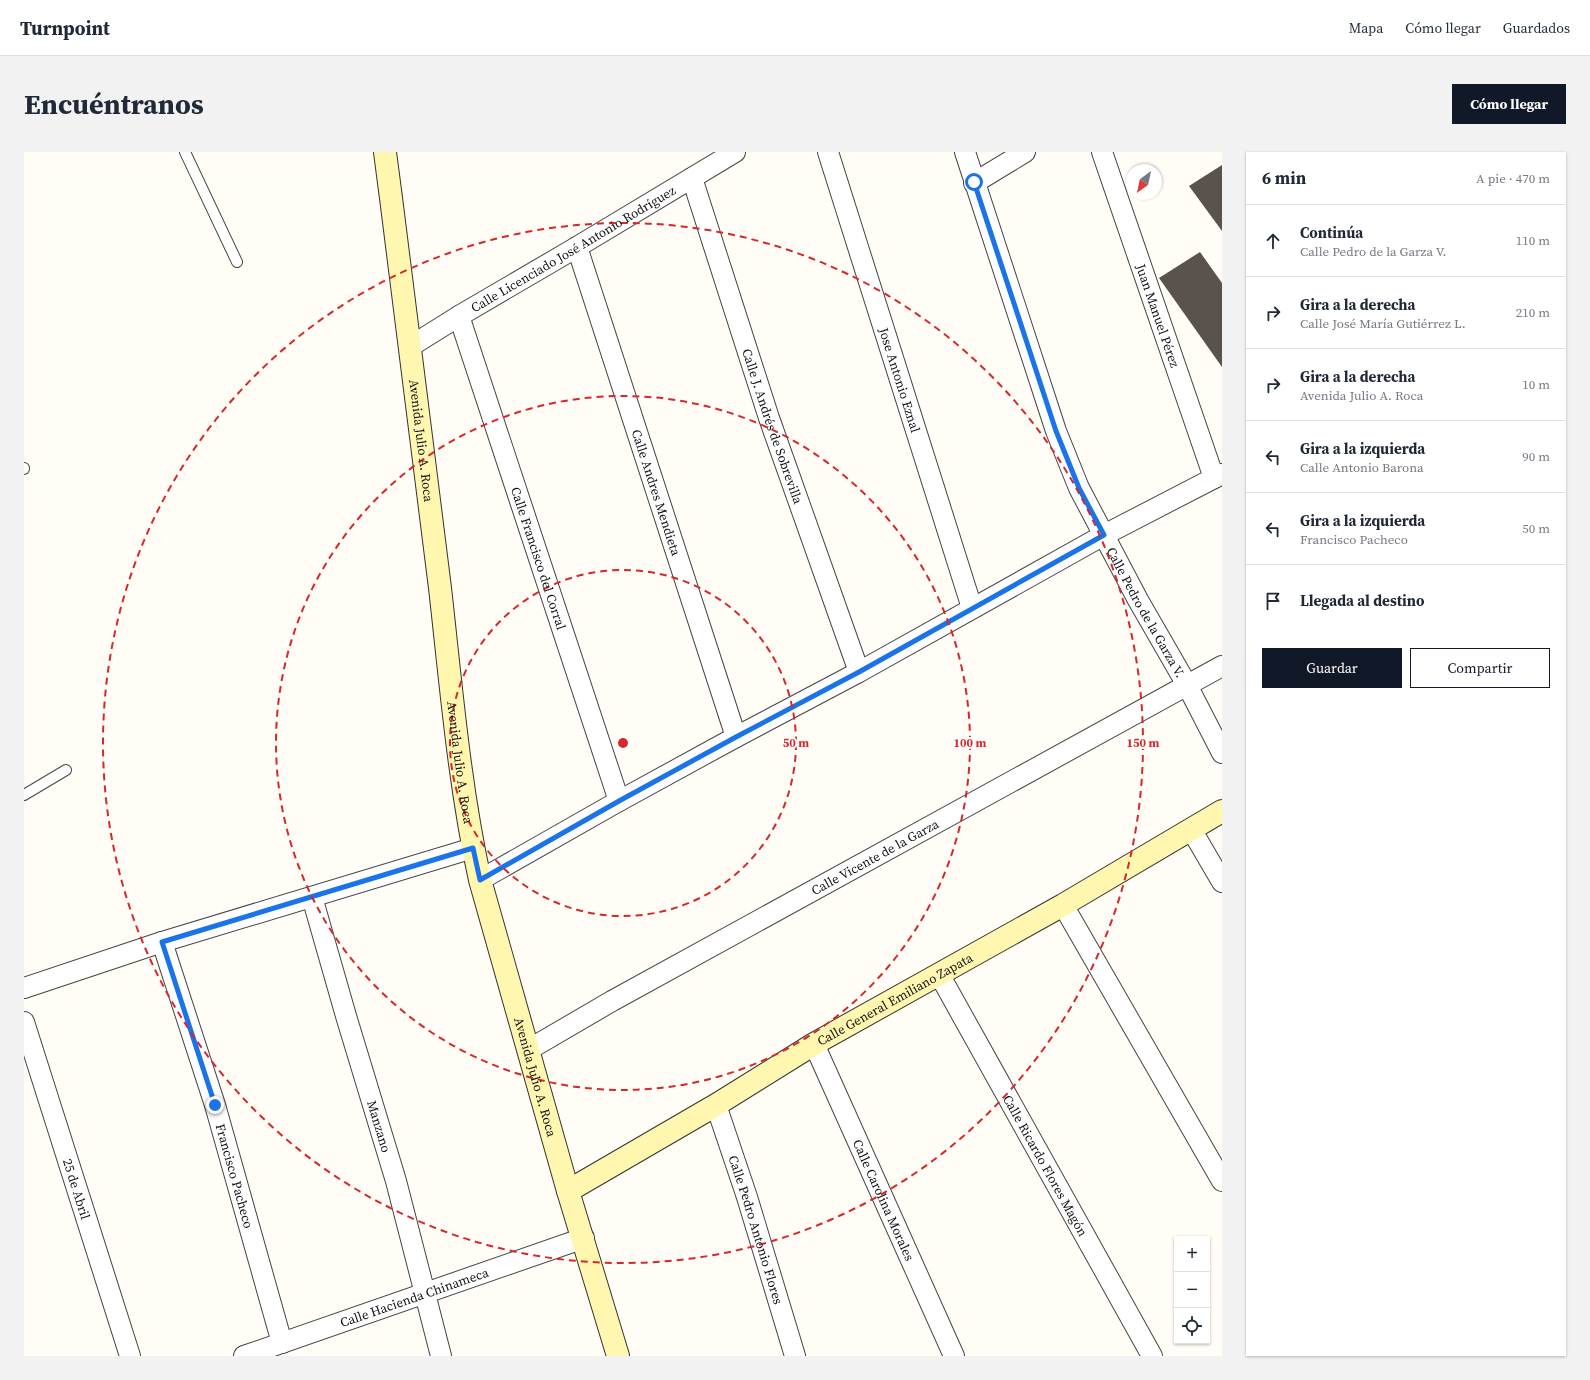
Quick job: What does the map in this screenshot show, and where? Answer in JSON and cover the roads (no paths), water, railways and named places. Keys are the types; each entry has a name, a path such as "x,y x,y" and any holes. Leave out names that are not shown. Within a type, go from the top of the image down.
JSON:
{"street":[{"name":"Avenida Julio A. Roca","path":"385,152 411,346 460,762 473,848 480,880 528,1050 618,1356"},
{"name":"Calle Licenciado José Antonio Rodríguez","path":"411,346 458,316 577,247 735,152"},
{"name":"Jose Antonio Eznal","path":"828,152 972,608"},
{"name":"Calle Pedro de la Garza V.","path":"965,152 1056,431 1079,488 1138,600 1187,686 1222,754"},
{"path":"974,182 1025,152"},
{"name":"Juan Manuel Pérez","path":"1102,152 1218,476"},
{"name":"Calle J. Andrés de Sobrevilla","path":"692,178 768,418 859,672"},
{"name":"Calle Andres Mendieta","path":"577,247 736,737"},
{"name":"Calle Francisco del Corral","path":"458,316 619,801"},
{"path":"480,880 619,801 859,672 1104,535 1218,476"},
{"name":"Calle Vicente de la Garza","path":"528,1050 619,998 1222,666"},
{"name":"Calle General Emiliano Zapata","path":"568,1190 716,1104 814,1044 1063,905 1222,811"},
{"path":"1191,829 1222,882"},
{"path":"24,988 162,942 473,848"},
{"name":"Manzano","path":"312,897 396,1181 441,1356"},
{"path":"1063,905 1222,1181"},
{"name":"Francisco Pacheco","path":"162,942 215,1105 282,1343"},
{"name":"Calle Ricardo Flores Magón","path":"939,974 1152,1356"},
{"name":"25 de Abril","path":"24,1022 130,1356"},
{"name":"Calle Carolina Morales","path":"814,1044 954,1356"},
{"name":"Calle Pedro Antonio Flores","path":"716,1104 747,1197 795,1356"},
{"name":"Calle Hacienda Chinameca","path":"244,1356 584,1238"}],"lane":[{"path":"185,152 237,262"},
{"path":"24,795 66,770"}]}
